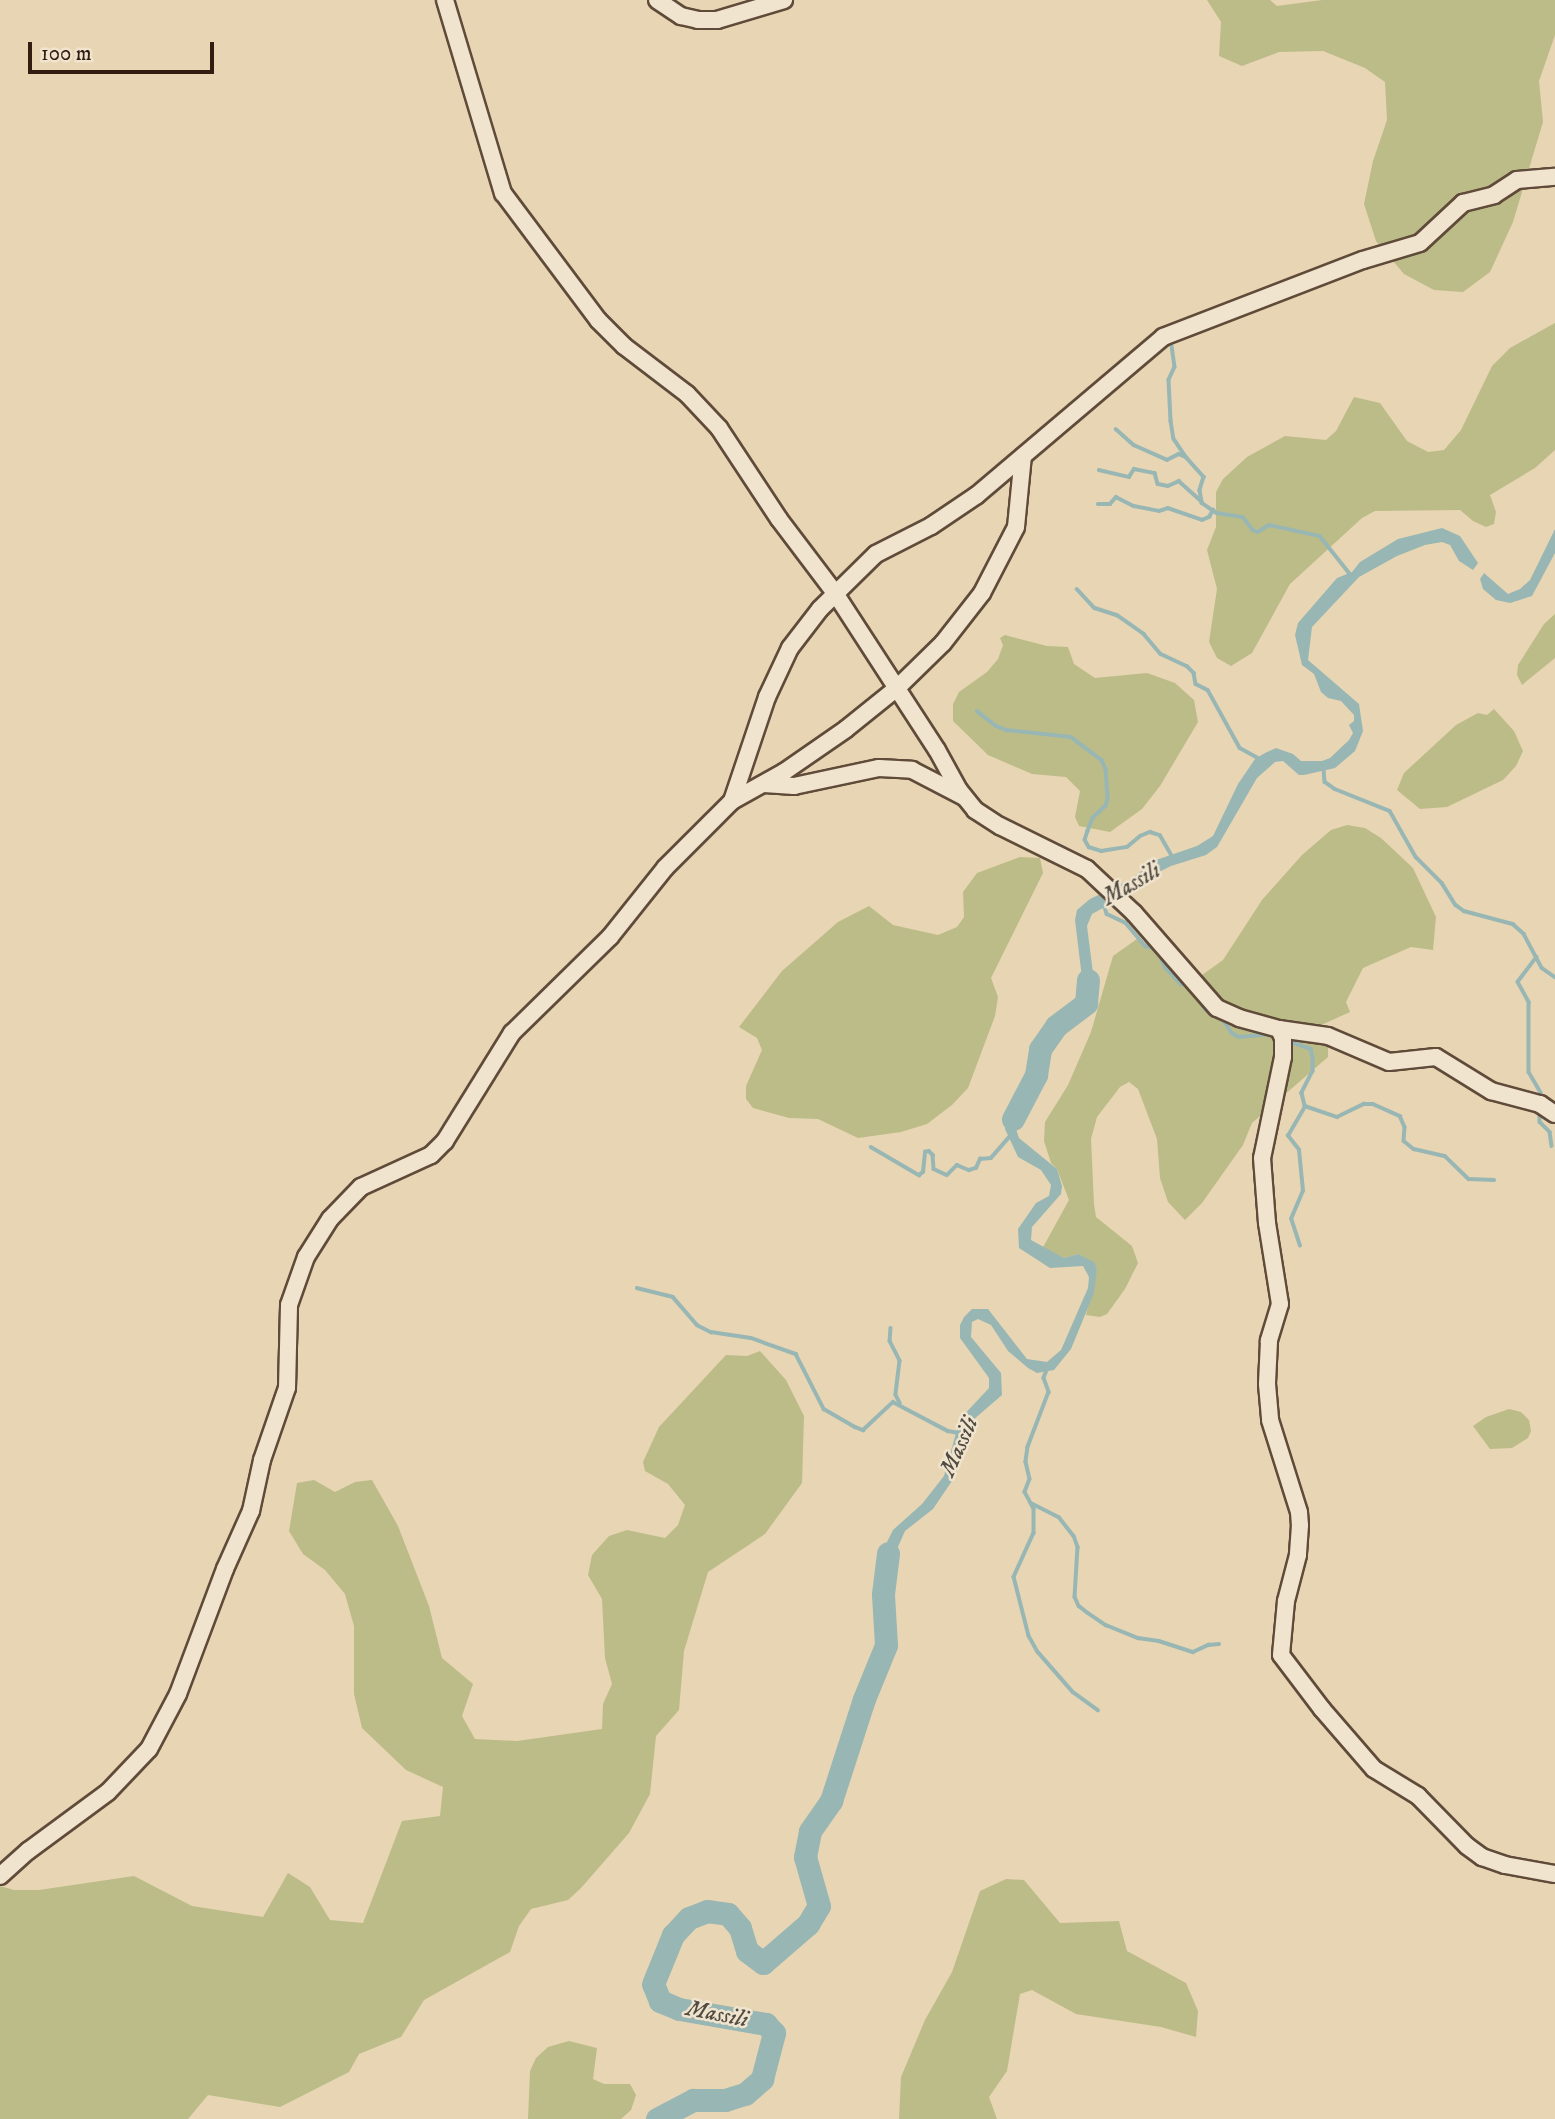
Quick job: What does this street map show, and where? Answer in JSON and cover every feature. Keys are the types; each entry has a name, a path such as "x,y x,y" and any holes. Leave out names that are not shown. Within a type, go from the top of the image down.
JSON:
{"street":[{"path":"445,0 503,193 598,320 624,346 687,394 719,428 779,519 835,593 975,810 1000,826 1087,869 1153,934 1217,1008 1239,1018 1279,1029 1328,1036 1389,1062 1436,1057 1491,1091 1540,1104 1555,1114"},
{"path":"657,0 681,16 698,20 717,20 784,0"},
{"path":"732,801 767,697 790,648 835,593 876,554 931,526 977,495 1163,337 1363,260 1420,243 1463,203 1494,195 1517,180 1555,177"},
{"path":"0,1876 108,1792 149,1749 178,1694 225,1569 251,1511 262,1461 288,1388 289,1305 306,1257 330,1219 361,1187 431,1154 445,1141 512,1033 610,937 665,869 732,801 846,729 897,688 943,643 982,593 1016,527 1023,456"},
{"path":"763,783 794,786 879,768 912,770 966,798"},
{"path":"1279,1029 1283,1038 1283,1057 1262,1158 1267,1223 1280,1304 1269,1341 1267,1384 1270,1420 1300,1512 1298,1555 1286,1601 1281,1655 1374,1769 1418,1796 1467,1846 1482,1857 1505,1865 1555,1874"}],"green space":[{"path":"1207,0 1270,0 1277,6 1322,0 1555,0 1555,35 1539,81 1543,122 1513,222 1490,272 1463,292 1434,290 1404,274 1376,241 1364,204 1373,161 1387,120 1385,82 1365,68 1323,51 1279,52 1242,66 1219,56 1221,22"},
{"path":"1555,323 1555,450 1535,468 1490,495 1496,512 1494,524 1486,527 1460,510 1375,511 1362,518 1290,584 1252,653 1231,666 1217,658 1209,642 1217,589 1207,550 1216,527 1216,492 1223,479 1247,457 1285,436 1326,440 1336,431 1354,397 1380,403 1407,441 1428,452 1444,450 1461,430 1492,366 1510,348"},
{"path":"1555,614 1555,658 1522,685 1517,675 1518,665 1544,624"},
{"path":"1005,635 1047,646 1068,647 1074,664 1095,678 1147,673 1175,683 1194,700 1198,722 1160,786 1142,809 1110,832 1079,826 1075,817 1080,791 1066,777 1032,774 988,755 953,721 953,704 959,692 987,672 998,659 1003,645 1000,638"},
{"path":"1494,709 1514,731 1523,751 1516,766 1503,780 1447,807 1420,809 1397,790 1404,773 1456,725 1478,713 1487,715"},
{"path":"1347,825 1365,828 1381,838 1413,868 1436,917 1433,950 1411,947 1363,968 1346,1002 1350,1012 1319,1026 1328,1045 1328,1057 1252,1123 1243,1145 1202,1203 1185,1220 1168,1202 1160,1178 1157,1139 1138,1089 1129,1082 1120,1087 1097,1117 1091,1139 1094,1204 1096,1217 1132,1246 1138,1263 1125,1289 1107,1314 1100,1317 1086,1315 1097,1269 1078,1254 1064,1258 1042,1249 1069,1200 1057,1169 1051,1163 1044,1141 1045,1122 1068,1085 1091,1032 1113,956 1137,939 1157,949 1166,968 1181,984 1188,985 1223,960 1262,900 1302,855 1331,830"},
{"path":"1020,857 1040,858 1043,873 991,978 998,997 995,1016 968,1088 952,1105 927,1124 901,1132 858,1138 818,1119 789,1118 753,1108 746,1099 746,1086 762,1050 757,1038 739,1027 782,971 838,922 869,906 893,925 938,935 957,927 964,917 963,892 977,873"},
{"path":"760,1351 786,1380 804,1416 802,1483 765,1534 708,1572 684,1651 679,1710 656,1736 650,1794 629,1833 581,1888 568,1900 531,1909 519,1926 510,1952 424,2000 401,2037 359,2054 349,2072 280,2107 208,2095 188,2119 0,2119 0,1886 14,1890 39,1890 134,1876 192,1906 263,1917 288,1873 310,1887 330,1920 363,1923 402,1821 440,1816 443,1787 406,1770 362,1728 354,1694 354,1626 345,1594 325,1570 303,1554 289,1531 297,1483 314,1480 335,1492 355,1482 372,1480 398,1526 429,1606 442,1658 473,1684 462,1716 475,1739 517,1741 602,1729 603,1704 612,1684 605,1658 602,1599 588,1575 592,1555 609,1536 627,1530 665,1538 678,1525 685,1505 668,1484 645,1471 643,1462 659,1427 726,1355 747,1356"},
{"path":"1509,1409 1521,1412 1529,1420 1531,1431 1528,1438 1512,1448 1490,1449 1473,1426 1486,1417"},
{"path":"1006,1879 1024,1880 1060,1923 1119,1921 1127,1951 1186,1983 1198,2011 1196,2037 1161,2027 1076,2014 1032,1990 1020,1994 1007,2071 989,2097 997,2119 899,2119 901,2077 925,2020 952,1972 980,1891"},
{"path":"569,2041 597,2048 593,2079 604,2084 630,2084 636,2095 631,2110 621,2119 528,2119 530,2071 536,2058 548,2047"}],"water":[{"path":"1442,528 1460,536 1478,563 1473,570 1459,561 1450,545 1442,542 1425,545 1397,556 1359,577 1312,627 1308,660 1359,704 1363,731 1355,751 1335,768 1304,775 1299,775 1283,761 1275,762 1257,778 1217,847 1206,855 1171,866 1143,880 1127,895 1092,914 1087,926 1093,973 1093,1003 1085,1008 1079,1004 1082,978 1075,920 1077,910 1090,899 1131,879 1156,860 1197,846 1213,836 1238,784 1255,759 1276,748 1293,754 1301,761 1322,761 1330,758 1349,740 1353,733 1349,725 1354,721 1354,715 1341,701 1328,698 1321,692 1314,674 1302,665 1295,635 1298,623 1337,578 1352,572 1360,562 1398,539"},
{"path":"1555,529 1555,553 1532,596 1510,603 1496,600 1483,589 1480,579 1484,573 1508,594 1520,589 1530,580"},
{"path":"1024,1086 1028,1098 1016,1129 1019,1138 1057,1169 1062,1186 1061,1194 1032,1227 1031,1240 1064,1258 1078,1254 1094,1262 1097,1269 1094,1293 1071,1349 1054,1370 1037,1373 1028,1368 1008,1351 991,1325 978,1319 972,1322 971,1337 1001,1373 1002,1395 973,1420 954,1478 933,1509 905,1531 894,1556 889,1582 878,1581 885,1546 893,1530 922,1504 944,1476 960,1419 989,1388 989,1378 960,1338 960,1325 964,1317 972,1309 988,1309 1027,1359 1047,1362 1061,1350 1088,1288 1089,1277 1083,1266 1050,1268 1019,1248 1018,1229 1036,1203 1049,1196 1051,1185 1041,1170 1018,1157 1005,1129 1009,1111"}],"waterway":[{"path":"1172,346 1175,367 1169,380 1171,421 1174,439 1186,457"},
{"path":"1116,429 1134,445 1167,460 1179,454 1186,457 1204,477 1200,490 1202,503 1217,513 1243,517 1253,530 1258,532 1269,525 1320,536 1351,575"},
{"path":"1099,470 1129,477 1134,469 1155,473 1158,484 1168,486 1179,481 1202,502"},
{"path":"1098,504 1110,504 1116,497 1134,506 1159,511 1168,508 1202,520 1209,517 1213,510"},
{"path":"1077,589 1095,608 1117,615 1144,634 1161,654 1187,666 1194,673 1196,684 1208,690 1240,748 1260,759"},
{"path":"977,711 996,726 1007,730 1071,737 1102,760 1106,769 1108,799 1106,806 1093,818 1085,840 1089,847 1101,851 1127,847 1140,836 1150,832 1160,835 1172,856"},
{"path":"1324,769 1325,782 1335,789 1390,811 1416,857 1442,883 1456,905 1464,911 1513,924 1524,934 1542,968 1555,977"},
{"path":"1104,903 1107,914 1126,923 1145,946 1157,949 1166,968 1181,984 1188,985 1206,1010 1212,1013"},
{"path":"1537,957 1518,982 1529,1002 1529,1072 1541,1093 1540,1099"},
{"name":"Massili","path":"1013,1119 1036,1075 1040,1049 1056,1026 1086,1003 1088,980"},
{"path":"1222,1018 1232,1033 1239,1037 1272,1034"},
{"path":"1288,1041 1311,1049 1313,1071 1302,1093 1305,1106 1337,1117 1364,1104 1373,1104 1400,1116 1405,1127 1404,1141 1414,1149 1445,1156 1469,1179 1494,1180"},
{"path":"1300,1246 1291,1219 1303,1191 1299,1150 1288,1136 1305,1106"},
{"path":"1540,1110 1540,1122 1550,1132 1552,1146"},
{"path":"871,1147 919,1175 923,1172 925,1152 929,1151 933,1155 934,1169 947,1175 957,1165 969,1170 976,1168 980,1159 991,1158 1011,1135"},
{"path":"637,1288 673,1297 697,1325 711,1332 751,1338 796,1354 824,1409 855,1427 863,1430 893,1402 948,1431 959,1433"},
{"path":"891,1328 890,1341 900,1361 896,1395 900,1403"},
{"path":"1048,1368 1044,1378 1049,1392 1028,1447 1026,1462 1030,1479 1025,1492 1034,1509 1034,1533 1014,1577 1029,1636 1038,1652 1073,1692 1098,1710"},
{"path":"1031,1503 1059,1517 1074,1536 1078,1547 1075,1597 1079,1606 1088,1613 1106,1625 1138,1638 1159,1641 1193,1652 1208,1645 1219,1644"},
{"name":"Massili","path":"657,2119 693,2100 725,2100 745,2094 762,2079 774,2033 766,2024 679,2009 660,2001 653,1984 673,1935 689,1918 707,1911 728,1914 740,1928 747,1951 763,1963 808,1924 819,1906 805,1857 810,1831 831,1801 864,1699 886,1645 883,1594 888,1553"}]}
